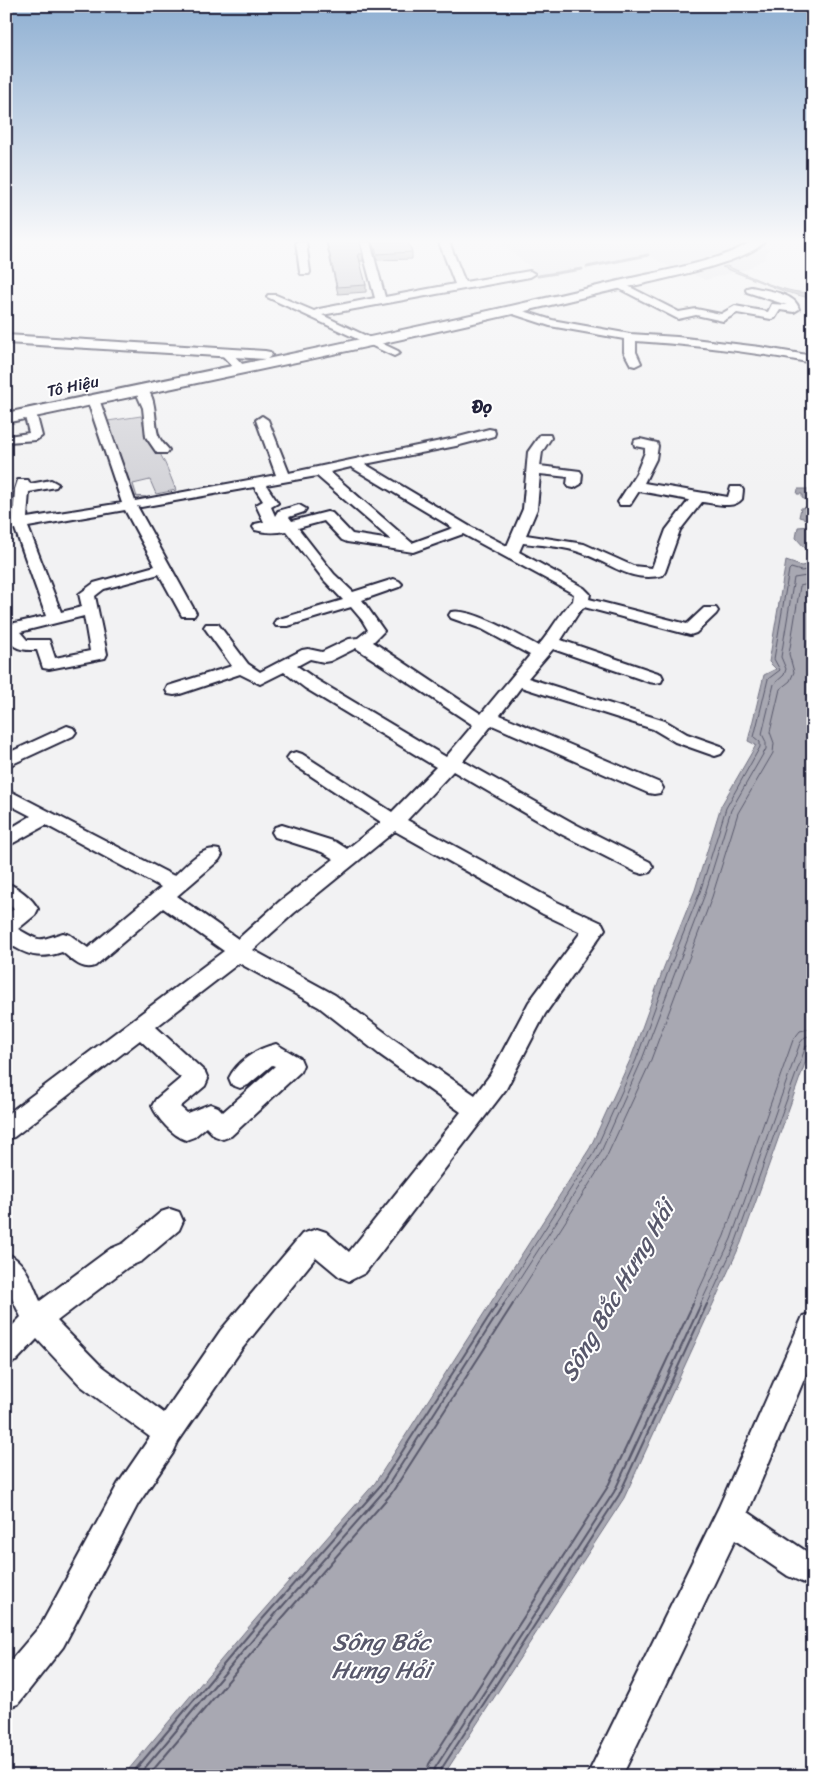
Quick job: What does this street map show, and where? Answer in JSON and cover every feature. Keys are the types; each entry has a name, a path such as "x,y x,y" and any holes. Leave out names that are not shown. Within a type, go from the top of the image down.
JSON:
{"main road":[{"name":"Tô Hiệu","path":"6,418 443,325"},
{"path":"6,339 265,354"}],"street":[{"path":"340,325 394,353"},
{"path":"562,325 630,337 677,340 770,352 813,360"},
{"path":"630,337 630,352 635,363"},
{"path":"770,352 802,351"},
{"path":"225,352 241,369"},
{"path":"140,390 149,408 152,437 162,450"},
{"path":"93,399 132,505 188,613"},
{"path":"13,439 36,436 30,413"},
{"path":"262,420 284,478"},
{"path":"13,525 352,466 489,433"},
{"path":"514,546 530,509 535,452 545,438"},
{"path":"625,502 653,450 652,446 640,443"},
{"path":"352,466 464,529 514,546 577,546 603,556 615,566 653,574 658,572 673,530 698,498"},
{"path":"535,469 575,474 574,484"},
{"path":"320,471 406,546"},
{"path":"258,482 271,503 263,505 272,524 265,528 289,526 327,516 347,537 352,539 416,547 464,529"},
{"path":"51,484 23,486 13,525 54,618"},
{"path":"635,486 698,498 731,501 735,499 736,490"},
{"path":"300,509 283,514 282,517 335,584 371,620 376,631 361,644"},
{"path":"6,1129 226,962 287,907 394,822 450,764 545,648 573,609 581,602 582,594 579,591 542,572 514,546"},
{"path":"91,610 8,630 18,643 22,645 43,644 49,664 99,654 91,610 87,594 99,586 165,568"},
{"path":"282,623 353,600 394,584"},
{"path":"581,602 690,630 710,611"},
{"path":"456,615 545,648 655,678"},
{"path":"212,627 242,668 260,679 308,654 324,657 355,642 367,646 486,721 654,788"},
{"path":"285,665 311,684 450,764 568,829 643,867"},
{"path":"174,690 242,668"},
{"path":"517,680 659,725 682,738 716,750"},
{"path":"6,761 67,732"},
{"path":"6,1692 52,1636 128,1494 231,1340 311,1243 317,1241 349,1268 356,1264 498,1082 537,1008 595,930 550,908 394,822 296,758"},
{"path":"6,794 46,816 170,892 253,961 327,1001 387,1047 476,1109"},
{"path":"6,840 46,816"},
{"path":"282,832 329,847 349,858"},
{"path":"6,932 41,950 51,949 63,941 88,960 212,855"},
{"path":"6,891 28,909 6,927"},
{"path":"141,1027 197,1079 164,1106 186,1129 196,1121 210,1115 223,1128 292,1065 276,1054 266,1056 240,1078"},
{"path":"6,1351 36,1321 119,1258 133,1252 170,1222"},
{"path":"6,1266 15,1276 36,1321 57,1339 91,1376 148,1420 168,1432"},
{"path":"604,1776 730,1518 813,1326"},
{"path":"730,1518 799,1566 813,1572"}],"shaded area":[{"path":"141,416 147,439 161,455 176,490 156,494 150,480 133,484 137,496 133,496 108,421"}],"water":[{"path":"813,487 813,557 796,538 798,527 812,526 810,520 799,517 801,508 807,507 810,502 802,498 802,494 797,494 798,489 810,489"},
{"name":"Sông Bắc Hưng Hải","path":"786,561 801,566 813,562 813,1041 741,1243 624,1498 443,1776 123,1776 247,1629 375,1483 590,1148 631,1058 664,967 695,890 721,806 756,745 748,741 764,675 776,669 769,662"}],"district":[{"name":"Đọ","path":"482,407"}]}
